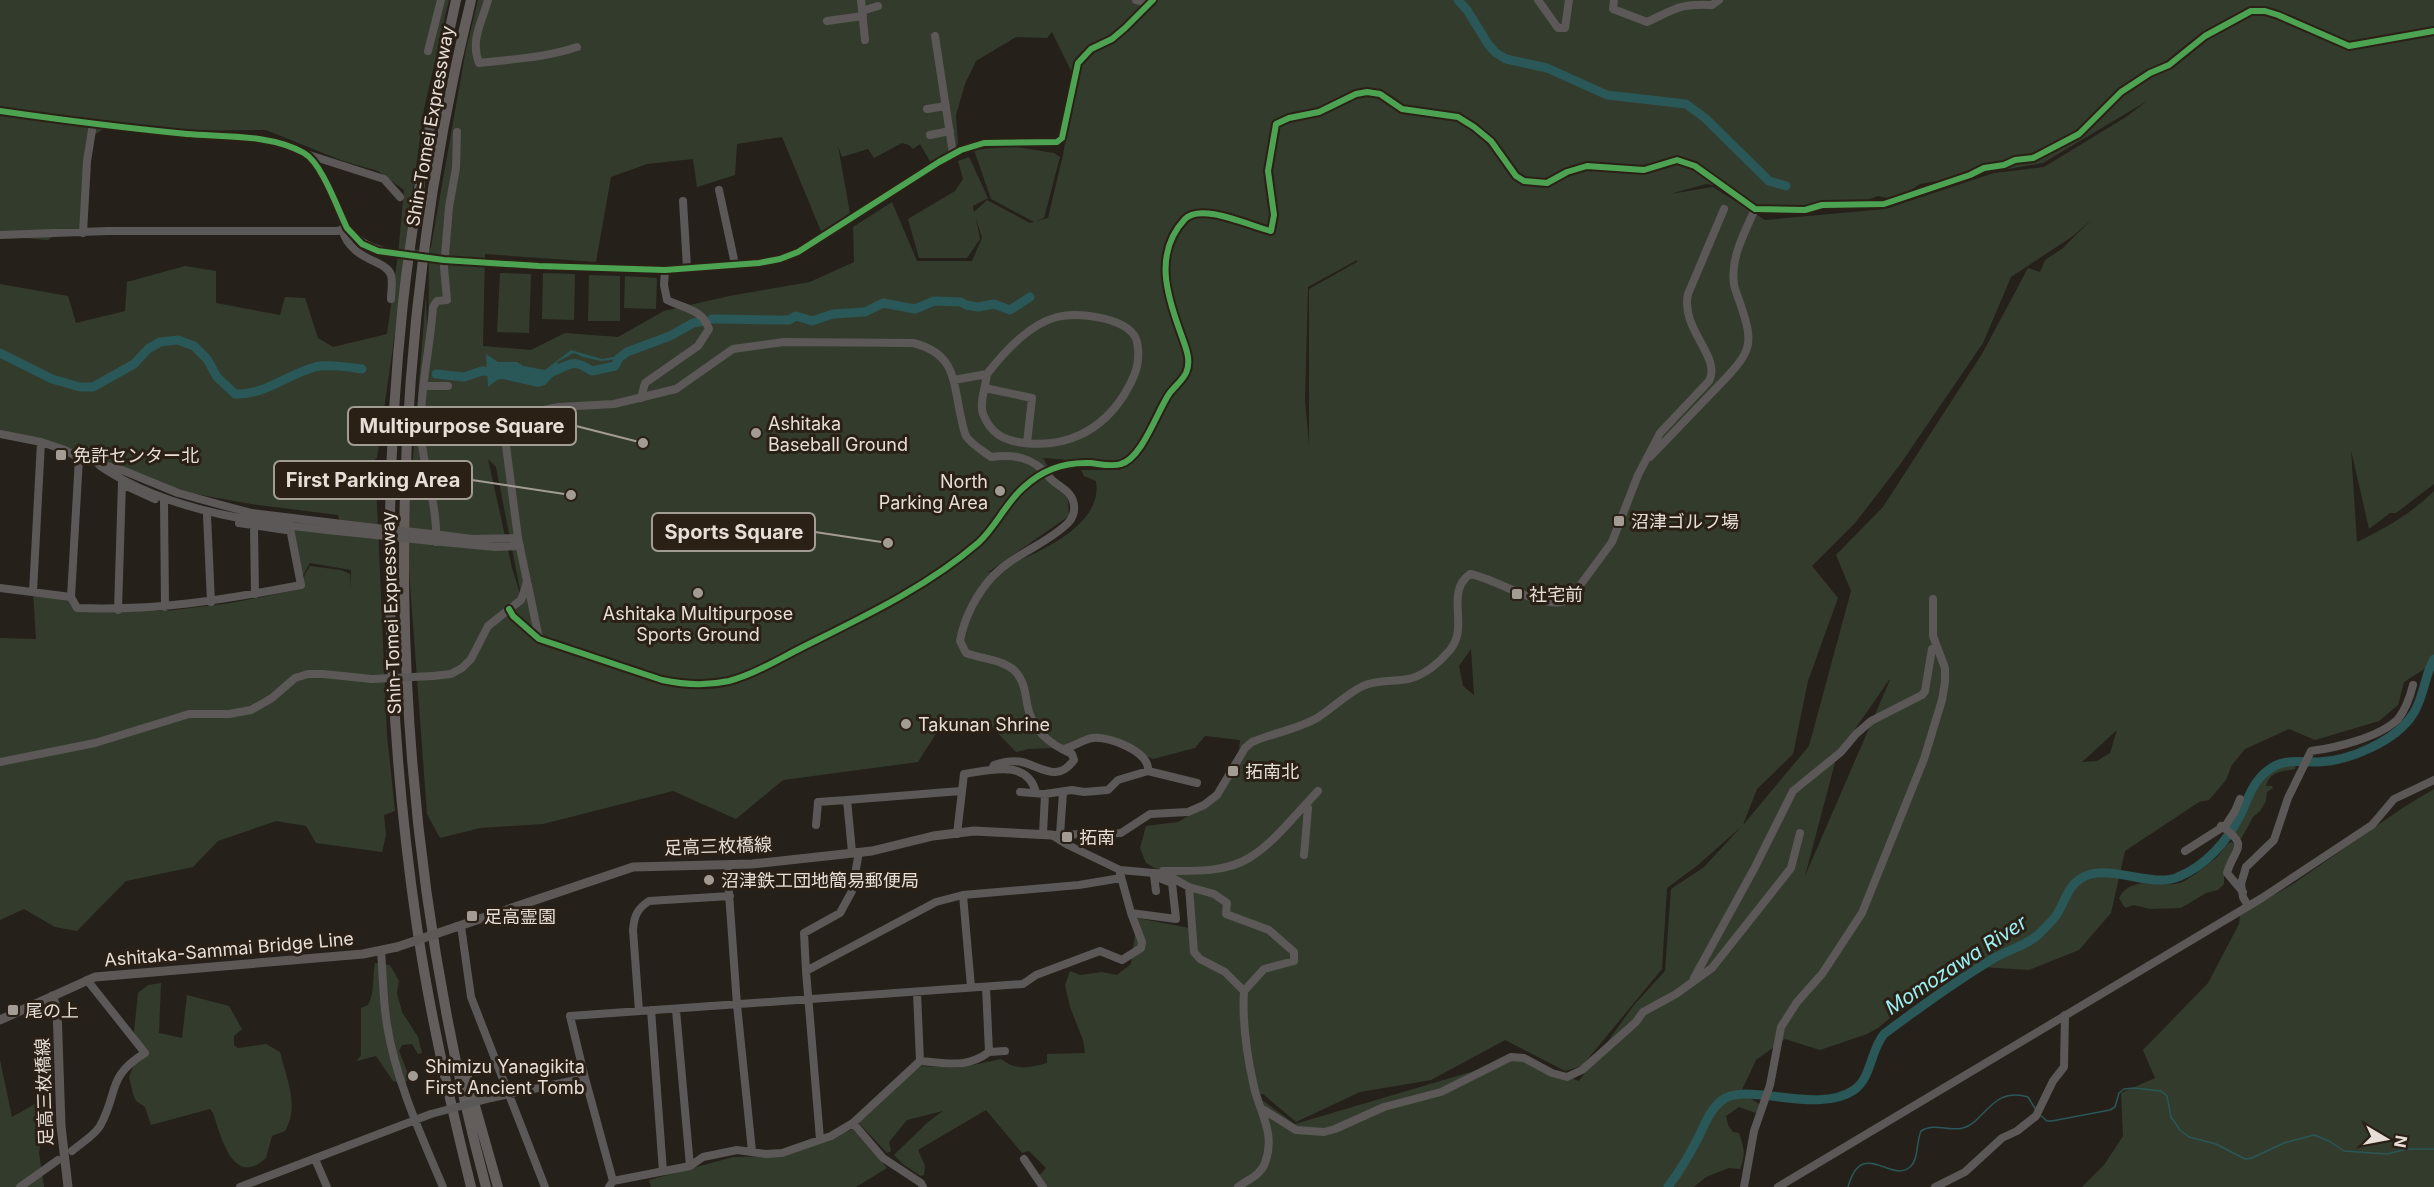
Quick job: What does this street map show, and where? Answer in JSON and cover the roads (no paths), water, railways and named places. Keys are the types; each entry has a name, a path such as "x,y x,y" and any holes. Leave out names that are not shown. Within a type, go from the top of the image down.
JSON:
{"highway":[{"name":"Shin-Tomei Expressway","path":"456,0 418,192 398,359 390,482 389,545 397,740 417,929 469,1187"},
{"name":"Shin-Tomei Expressway","path":"471,0 430,207 417,313 408,424 404,546 407,672 416,807 429,916 458,1069 486,1187"},
{"path":"429,916 464,1067 498,1187"}],"main road":[{"name":"足高三枚橋線","path":"397,947 622,869 654,865 727,866 856,852 987,831 1052,834"},
{"name":"Ashitaka-Sammai Bridge Line","path":"0,1020 87,980 108,975 381,951 397,947"},
{"name":"足高三枚橋線","path":"52,996 57,1009 61,1126 68,1187"}],"street":[{"path":"428,51 441,0"},
{"path":"488,0 477,33 478,63 553,55 577,47"},
{"path":"861,0 865,40"},
{"path":"1136,0 1151,2"},
{"path":"1538,0 1558,28 1565,28 1569,0"},
{"path":"1614,0 1613,9 1647,22 1671,9 1692,4 1712,5 1719,0"},
{"path":"306,154 318,169 345,229 362,244 378,250 443,260 539,267 665,270 780,259 798,252 953,154 984,143 1058,142 1062,138 1078,63 1091,49 1112,39 1151,2"},
{"path":"827,21 862,14 878,6"},
{"path":"509,609 519,622 539,639 601,661 679,684 715,683 745,676 885,604 952,563 980,541 1022,488 1045,472 1071,463 1114,465 1128,461 1143,443 1169,393 1186,373 1189,359 1170,305 1165,276 1168,248 1178,227 1187,216 1202,213 1271,231 1274,215 1268,171 1276,124 1289,118 1319,112 1356,94 1367,92 1380,94 1402,109 1458,117 1491,141 1516,176 1524,181 1547,183 1567,172 1587,166 1644,170 1677,160 1695,166 1755,209 1805,210 1822,205 1884,204 1970,175 1984,168 2032,158 2079,134 2133,83 2169,65 2205,36 2251,11 2265,11 2278,15 2330,40 2349,46 2434,31"},
{"path":"935,36 953,154"},
{"path":"927,109 946,106"},
{"path":"0,111 93,124 269,142 384,178 400,197"},
{"path":"83,233 87,161 93,124"},
{"path":"930,135 950,131"},
{"path":"434,538 421,435 420,406 425,386 434,307 437,301 447,300 443,260 456,168 457,132"},
{"path":"719,190 735,264"},
{"path":"683,201 687,268"},
{"path":"1052,834 1121,833 1150,814 1188,812 1204,805 1217,795 1245,748 1252,742 1315,719 1363,686 1379,681 1410,679 1430,669 1451,649 1457,638 1460,628 1459,586 1470,574 1484,577 1544,603 1564,603 1570,599 1612,542 1644,464 1660,433 1709,381 1713,373 1712,364 1689,321 1685,306 1724,209"},
{"path":"1644,464 1724,380 1748,347 1750,335 1734,284 1734,260 1755,209"},
{"path":"0,235 108,231 345,229"},
{"path":"345,229 344,239 354,250 366,260 384,265 388,270 391,276 391,299"},
{"path":"641,398 645,383 698,346 709,330 705,318 693,310 667,300 664,285 665,270"},
{"path":"1094,316 1114,322 1134,334 1138,354 1134,376 1112,411 1088,432 1074,439 1041,445 1013,442 993,433 982,413 985,388 987,374 997,361 1032,330 1056,317 1094,316"},
{"path":"539,639 519,542 505,438 507,427 513,421 533,412 559,407 614,404 676,389 734,350 776,343 913,343 928,347 939,352 947,363 954,380 967,437 991,457 1007,455 1026,458 1045,472 1072,498 1074,506 1071,520 994,574 975,601 960,641 966,653 998,661 1014,671 1024,685 1032,721 1042,736 1072,754 1074,760 1069,766 1055,772 1045,772 1024,763 1011,761 994,765 992,769"},
{"path":"954,380 987,374"},
{"path":"425,386 448,386"},
{"path":"985,388 1032,398 1027,443"},
{"path":"0,434 65,450 96,464 164,502 254,526 289,525"},
{"path":"33,592 40,442"},
{"path":"79,458 71,597 77,608 118,610 165,607 211,602 301,585 289,525"},
{"path":"122,478 152,492 192,506 242,518 289,525 434,538 495,547 519,542"},
{"path":"118,610 122,478"},
{"path":"164,502 165,607"},
{"path":"207,515 211,602"},
{"path":"254,526 255,594"},
{"path":"0,762 95,743 189,714 229,714 251,710 272,698 295,678 308,674 372,679 451,674 471,659 488,626 520,600 527,581"},
{"path":"0,588 71,597"},
{"path":"1744,1187 1754,1131 1766,1101 1781,1027 1797,1002 1822,974 1862,912 1924,759 1942,700 1945,668 1936,648 1932,624 1933,599"},
{"path":"1692,982 1793,792 1838,755 1871,721 1926,691 1932,650 1936,648"},
{"path":"2248,906 2241,884 2246,867 2274,840 2288,798 2311,751 2346,743 2386,728 2397,720 2406,708 2413,685"},
{"path":"1061,749 1072,747 1090,738 1104,737 1143,756 1148,765 1148,771"},
{"path":"957,834 964,774 992,769 1025,773 1031,778 1036,793"},
{"path":"1020,792 1045,794 1072,790 1084,792 1107,790 1118,780 1148,771 1197,783"},
{"path":"1778,1187 2248,906 2365,830 2380,819 2394,799 2434,780"},
{"path":"816,825 818,802 961,791"},
{"path":"1153,874 1196,871 1232,865 1248,859 1283,828 1318,791"},
{"path":"1052,834 1063,793"},
{"path":"917,992 920,1061 855,1125 782,1153 766,1154 737,1150 703,1157 690,1166 611,1184 570,1016 1023,984 1036,975 1100,951 1122,960 1141,948 1142,942 1131,914 1121,874 1052,834 1045,794"},
{"path":"2185,851 2224,828 2240,799"},
{"path":"820,1139 804,933 840,913 852,891 856,852 847,800"},
{"path":"1304,855 1308,808 1306,804"},
{"path":"2224,828 2235,836 2239,847 2227,873 2243,892"},
{"path":"1264,1110 1296,1130 1324,1132 1353,1122 1384,1107 1441,1092 1511,1058 1524,1058 1552,1073 1567,1077 1582,1070 1606,1051 1644,1012 1712,968 1791,868 1800,833"},
{"path":"727,866 737,1005 752,1152"},
{"path":"806,972 936,902 963,895 1023,890 1121,874 1165,874 1189,887 1214,894 1227,903 1226,914 1269,930 1294,952 1294,962 1264,969 1244,991"},
{"path":"1153,874 1156,891"},
{"path":"1131,914 1176,919 1172,883 1153,874"},
{"path":"1189,887 1194,952 1200,959 1225,972 1244,991 1246,1035 1255,1089 1264,1110 1269,1136 1265,1162 1258,1173 1238,1187"},
{"path":"963,895 971,987"},
{"path":"639,1011 633,930 634,917 639,908 649,901 730,896"},
{"path":"458,926 471,997 545,1187"},
{"path":"381,951 387,1024 397,1067 415,1119 443,1187"},
{"path":"72,1151 96,1131 107,1108 114,1084 128,1063 145,1053 87,980"},
{"path":"986,987 989,1052"},
{"path":"651,1010 663,1171"},
{"path":"676,1010 690,1166"},
{"path":"1935,1187 1965,1172 2002,1137 2017,1131 2038,1113 2053,1081 2064,1067 2065,1016"},
{"path":"920,1061 960,1064 978,1060 989,1052 1005,1051"},
{"path":"240,1187 262,1183 415,1119 509,1093 585,1078"},
{"path":"855,1125 883,1158 921,1183 923,1187"},
{"path":"315,1159 327,1187"},
{"path":"20,1187 58,1160"},
{"path":"1024,1160 1043,1187"}],"water":[{"path":"571,350 602,359 623,355 619,359 601,361 574,353 557,362 561,368 545,385 538,387 503,379 497,380 488,387 486,354 498,362 517,362 523,366 545,370"}],"waterway":[{"path":"1458,0 1467,10 1488,44 1506,59 1547,68 1607,95 1686,104 1705,118 1769,181 1786,186"},
{"path":"712,319 789,320 796,316 812,321 833,314 865,312 883,303 915,309 934,301 961,302 978,307 994,304 1010,310 1030,297"},
{"path":"552,372 576,363 592,371 615,366 619,358 627,352 670,336 693,323 704,321"},
{"path":"0,353 52,379 80,387 93,387 134,364 148,349 160,342 178,340 194,346 207,359 217,377 235,394 266,388 304,370 319,366 362,369"},
{"path":"436,374 464,377 482,371 498,372"},
{"name":"Momozawa River","path":"1668,1187 1711,1113 1721,1101 1732,1096 1747,1094 1821,1100 1838,1097 1854,1090 1860,1085 1868,1071 1879,1041 1884,1034 1967,975 2035,937 2055,917 2072,887 2080,879 2090,874 2102,873 2155,880 2178,877 2198,866 2223,842 2236,824 2254,785 2273,767 2291,762 2318,762 2344,758 2371,748 2395,733 2417,708 2434,659"},
{"path":"2039,1114 2047,1121 2052,1121 2110,1110 2115,1107 2119,1093 2124,1089 2134,1088 2161,1091 2167,1096 2171,1117 2180,1130 2189,1137 2216,1144 2245,1159 2284,1143 2314,1135 2344,1151 2387,1154 2407,1149 2434,1149"},
{"path":"1848,1187 1854,1172 1861,1165 1869,1163 1902,1171 1910,1167 1915,1160 1919,1135 1926,1128 1963,1128 1971,1124 1997,1100 2006,1096 2028,1097 2036,1110"}],"place":[{"name":"Ashitaka Baseball Ground","path":"756,433"},
{"name":"Multipurpose Square","path":"643,443"},
{"name":"免許センター北","path":"61,455"},
{"name":"North Parking Area","path":"1000,491"},
{"name":"First Parking Area","path":"571,495"},
{"name":"沼津ゴルフ場","path":"1619,521"},
{"name":"Sports Square","path":"888,543"},
{"name":"Ashitaka Multipurpose Sports Ground","path":"698,593"},
{"name":"社宅前","path":"1517,594"},
{"name":"Takunan Shrine","path":"906,724"},
{"name":"拓南北","path":"1233,771"},
{"name":"拓南","path":"1067,837"},
{"name":"沼津鉄工団地簡易郵便局","path":"709,880"},
{"name":"足高霊園","path":"472,916"},
{"name":"尾の上","path":"13,1010"},
{"name":"Shimizu Yanagikita First Ancient Tomb","path":"413,1076"}]}
